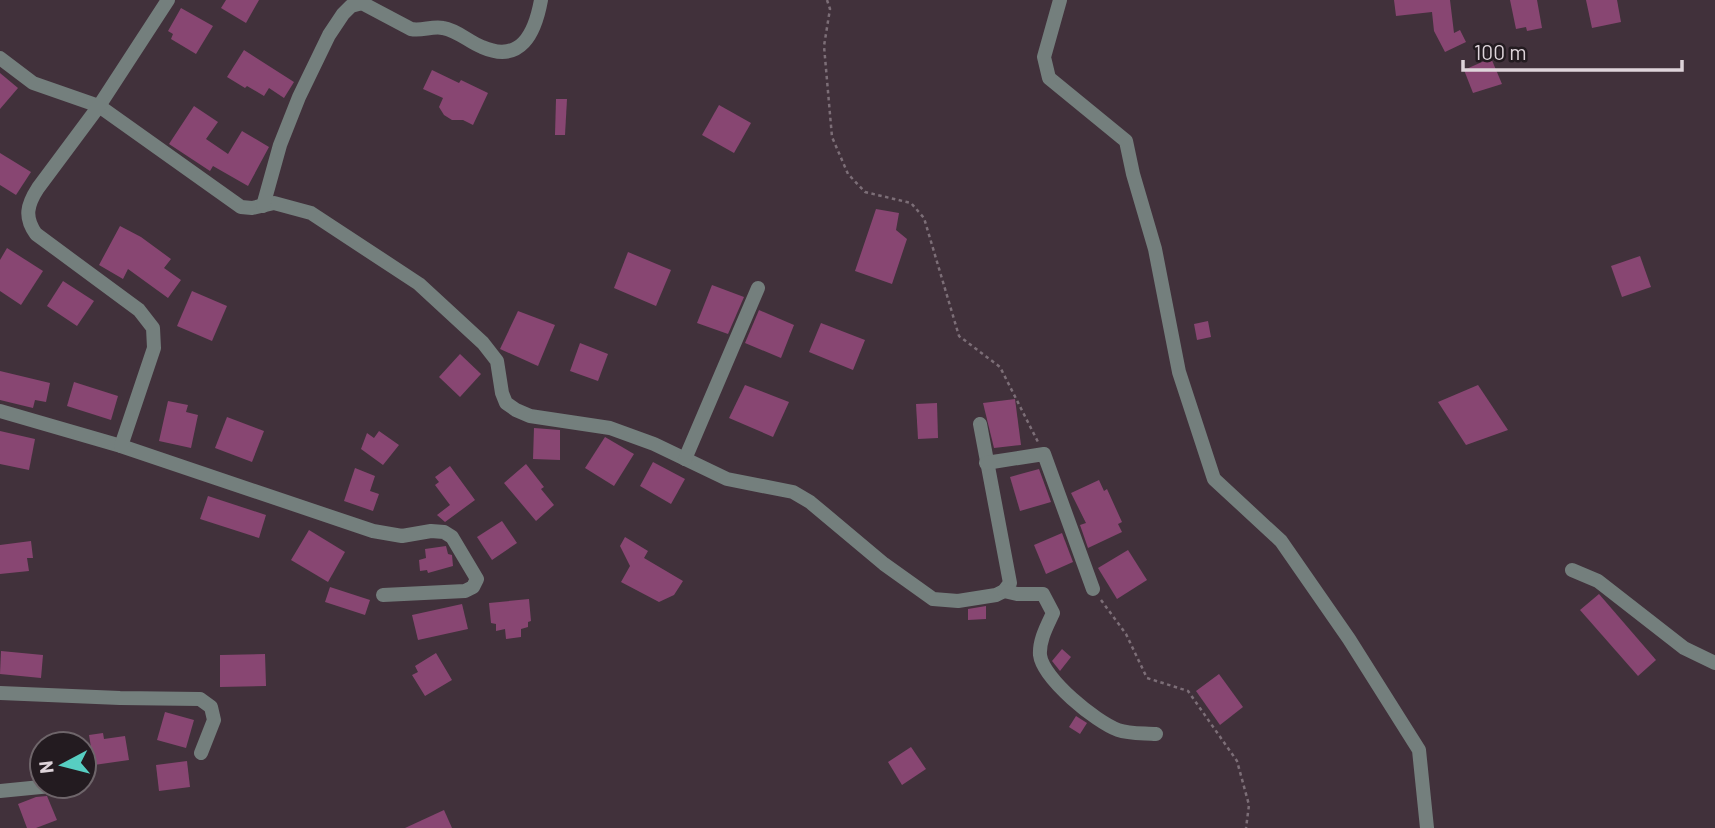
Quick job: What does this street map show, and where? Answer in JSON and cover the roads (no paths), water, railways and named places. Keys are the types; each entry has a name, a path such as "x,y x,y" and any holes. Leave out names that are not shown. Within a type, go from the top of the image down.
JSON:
{"street":[{"path":"121,446 154,348 153,328 139,310 36,234 27,219 30,201 38,188 99,106 169,0"},
{"path":"262,206 280,145 299,97 336,22 351,6 362,3 411,29 419,31 442,28 481,47 508,51 519,47 530,37 541,0"},
{"path":"1060,0 1044,57 1049,78 1126,141 1155,249 1179,372 1214,479 1281,541 1349,639 1419,750 1427,828"},
{"path":"0,58 33,83 99,106 241,207 252,208 274,203 311,213 419,284 484,343 497,361 506,403 516,410 530,416 610,428 727,479 775,488 802,497 884,564 933,599 958,601 996,595 1004,591 1010,583 980,424"},
{"path":"685,459 758,288"},
{"path":"0,411 121,446 373,531 402,536 431,531 444,532 452,537 477,579 473,587 465,590 383,596"},
{"path":"986,463 1044,454 1093,589"},
{"path":"1572,569 1598,581 1684,648 1715,663"},
{"path":"1004,591 1043,594 1048,603 1053,613 1043,635 1040,656 1051,678 1090,713 1119,731 1156,734"},
{"path":"0,693 96,698 200,699 211,707 215,720 201,753"},
{"path":"0,791 28,788"}]}
